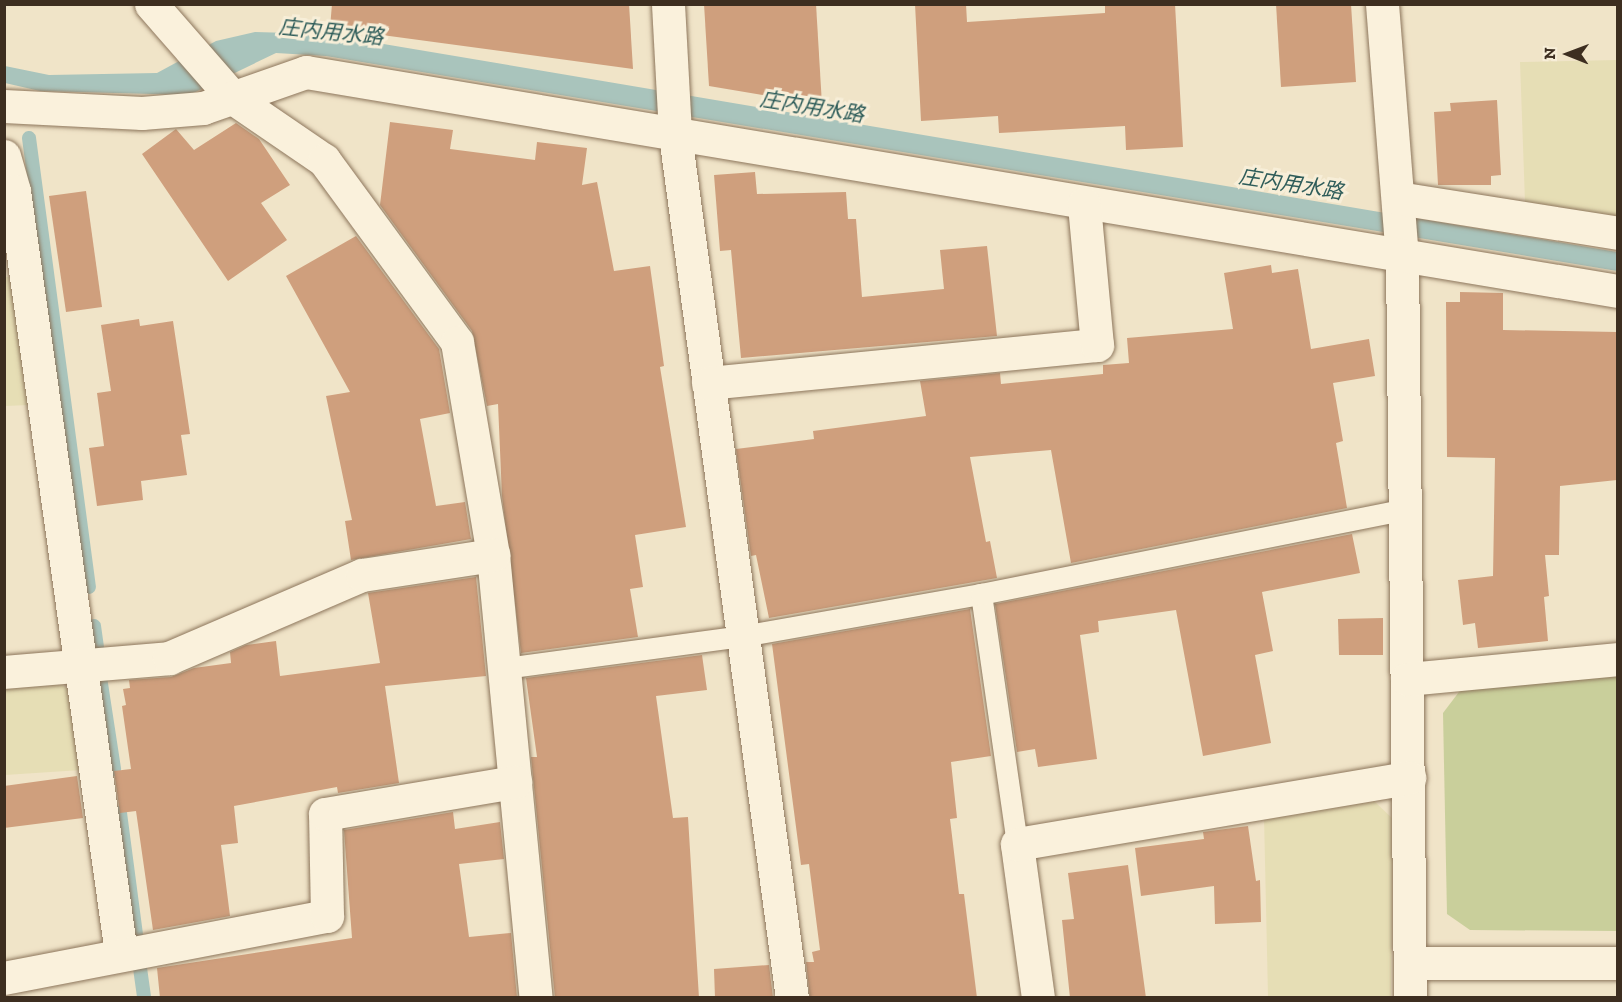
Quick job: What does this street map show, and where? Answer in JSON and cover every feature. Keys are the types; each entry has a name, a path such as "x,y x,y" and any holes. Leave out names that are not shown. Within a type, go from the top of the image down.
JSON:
{"street":[{"path":"151,4 227,92 324,160 457,342 494,555 536,998"},
{"path":"668,4 674,128 792,998"},
{"path":"1382,4 1402,250 1410,998"},
{"path":"4,106 142,113 203,108 227,92 306,72 674,128 1084,204 1402,250 1617,291"},
{"path":"4,156 14,191 121,953"},
{"path":"1398,200 1617,233"},
{"path":"708,383 1097,345 1084,204"},
{"path":"4,672 169,658 362,575 494,555"},
{"path":"1407,679 1617,659"},
{"path":"1038,998 1017,844 1409,778"},
{"path":"4,978 96,963 121,953 327,916 325,814 515,782"},
{"path":"1410,963 1617,963"}],"lane":[{"path":"505,668 742,636 981,594 1406,509"},
{"path":"981,594 1017,844"}],"shaded area":[{"path":"1617,60 1617,218 1525,202 1520,62"},
{"path":"4,277 10,277 30,405 5,406"},
{"path":"55,680 68,689 81,770 5,775 5,683"},
{"path":"1374,801 1393,819 1391,997 1268,997 1264,817"}],"green space":[{"path":"1617,673 1617,931 1470,930 1447,914 1443,713 1462,688"}],"water":[{"path":"255,32 324,34 1617,252 1617,271 326,56 276,53 189,95 40,91 5,83 5,66 49,75 157,73 216,41"}],"building":[{"path":"332,4 629,4 633,69 330,28"},
{"path":"704,4 816,4 822,105 709,86"},
{"path":"915,4 966,4 967,22 1105,13 1105,4 1175,4 1183,147 1126,150 1125,126 999,133 998,116 921,121"},
{"path":"1276,4 1351,4 1356,82 1281,87"},
{"path":"1497,100 1501,175 1491,176 1491,185 1438,185 1434,112 1451,111 1450,103"},
{"path":"390,122 453,130 450,149 535,160 537,142 587,148 582,185 597,182 614,271 650,266 664,366 660,367 686,527 635,535 643,587 630,589 638,637 521,653 502,496 498,404 487,406 472,331 380,205"},
{"path":"236,123 259,139 290,185 261,203 287,240 228,281 142,154 176,129 194,150"},
{"path":"755,172 757,194 846,192 848,219 856,219 862,297 944,289 940,250 987,246 997,336 741,358 731,250 720,251 714,175"},
{"path":"86,191 102,307 66,312 49,196"},
{"path":"356,236 439,349 450,413 420,419 436,506 465,502 471,539 351,560 345,521 352,520 326,396 350,392 286,276"},
{"path":"1271,265 1272,273 1298,269 1311,349 1369,339 1375,376 1333,383 1343,441 1336,443 1347,508 1071,563 1051,450 970,457 986,542 990,541 997,578 769,618 756,555 751,556 736,449 814,439 813,431 926,416 920,381 1000,373 1001,384 1103,374 1103,365 1129,363 1127,338 1233,329 1224,273"},
{"path":"1460,292 1503,293 1503,330 1617,332 1617,480 1560,486 1559,555 1545,555 1549,596 1544,597 1548,641 1478,648 1475,623 1463,625 1458,580 1493,576 1495,458 1447,457 1446,302 1460,302"},
{"path":"139,319 140,326 173,321 190,434 181,435 187,475 141,481 143,500 97,506 89,448 104,446 97,393 111,391 101,325"},
{"path":"1352,534 1360,573 1262,592 1273,651 1255,655 1271,743 1203,756 1176,610 1098,621 1099,632 1080,635 1097,759 1038,767 1035,749 1017,752 995,604"},
{"path":"476,577 486,676 385,686 399,783 338,793 337,787 234,806 238,843 221,845 230,916 153,930 136,811 120,813 114,771 131,769 122,706 126,705 123,689 130,688 129,680 171,677 194,668 231,663 230,652 246,645 276,641 280,676 380,663 368,593"},
{"path":"970,609 991,756 951,762 957,818 950,819 959,894 964,894 977,998 810,998 806,962 814,962 812,952 820,950 809,864 801,865 772,644"},
{"path":"1383,618 1383,655 1339,655 1338,619"},
{"path":"702,655 707,690 656,696 673,818 688,817 699,998 555,998 531,757 537,757 526,678"},
{"path":"77,776 83,818 4,828 4,786"},
{"path":"453,812 455,829 500,822 504,859 459,864 469,937 511,933 517,998 160,998 157,968 352,938 344,830"},
{"path":"1248,826 1256,881 1260,880 1261,922 1215,924 1214,886 1141,896 1135,848 1204,839 1203,832"},
{"path":"1128,865 1146,998 1070,998 1062,920 1074,919 1068,873"},
{"path":"769,965 773,998 715,998 714,969"}],"waterway":[{"path":"29,138 89,587"},
{"path":"94,626 98,653"},
{"path":"100,677 114,769"},
{"path":"120,813 136,934"},
{"path":"140,968 144,998"}],"water label":[{"name":"庄内用水路","path":"331,32"},
{"name":"庄内用水路","path":"812,107"},
{"name":"庄内用水路","path":"1291,184"}]}
